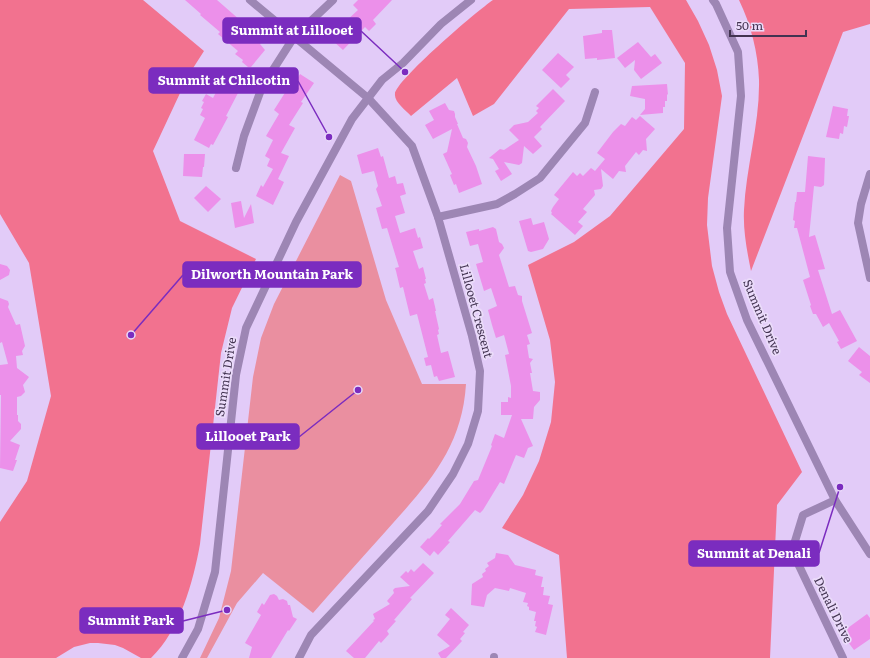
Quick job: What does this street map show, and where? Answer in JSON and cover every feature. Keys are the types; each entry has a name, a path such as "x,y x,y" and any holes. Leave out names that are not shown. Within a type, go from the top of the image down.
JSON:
{"street":[{"name":"Lillooet Crescent","path":"250,0 368,98 412,146 438,217 472,336 480,371 478,412 468,444 453,474 428,511 311,636 299,658"},
{"path":"236,168 244,136 262,87 294,38 333,0"},
{"name":"Summit Drive","path":"182,658 198,629 215,572 236,375 246,328 296,222 352,119 382,80 403,63 441,24 471,0"},
{"name":"Summit Drive","path":"713,0 738,52 741,96 727,228 730,272 747,320 835,500 870,554"},
{"path":"438,217 497,204 540,178 585,122 595,92"},
{"path":"870,174 861,204 858,223 870,278"},
{"name":"Denali Drive","path":"835,500 803,515 792,551 843,658"}],"shaded area":[{"path":"0,0 143,0 204,51 188,76 153,151 180,221 256,259 232,308 221,353 200,544 189,590 184,605 170,634 151,658 141,658 115,645 90,643 74,647 56,658 0,658 0,522 27,481 51,396 29,263 0,214"},
{"path":"493,0 686,0 709,45 717,70 722,96 708,198 707,225 712,266 727,314 802,472 777,505 770,658 567,658 559,555 502,528 523,495 539,461 551,422 555,382 550,340 528,265 574,242 610,216 684,129 685,63 650,7 569,9 494,104 473,116 457,78 411,116 396,100 395,94 399,87 408,75 438,46"},
{"path":"739,0 870,0 870,24 843,32 751,271 745,233 744,210 747,178 759,96 759,80 753,39"},
{"path":"340,175 351,181 386,300 422,384 466,384 458,428 440,465 415,498 313,613 263,573 237,603 207,658 200,658 219,618 231,571 253,377 261,338 274,304"}],"building":[{"path":"185,0 217,0 263,40 260,44 265,50 251,67 248,67 242,62 243,60 235,54 238,51 218,34 220,32"},
{"path":"358,0 392,0 373,20 376,24 369,31 365,27 343,50 331,39 338,31 333,26 340,18 345,22 358,10 353,5"},
{"path":"602,30 612,30 615,58 597,60 597,58 585,59 583,36 602,33"},
{"path":"638,42 651,57 655,54 662,63 641,79 634,70 635,60 625,68 617,58"},
{"path":"558,53 574,67 566,75 570,79 561,88 542,70"},
{"path":"300,74 314,83 301,102 303,103 289,125 295,128 281,153 289,156 278,179 284,182 273,205 256,196 261,185 263,187 273,169 267,166 270,159 265,156 273,140 266,136 279,114 274,110 288,88 286,86 291,78 296,81"},
{"path":"225,75 240,83 235,91 238,93 226,116 228,117 213,145 211,144 209,148 194,140 205,118 200,115 204,102 202,101 206,94 213,98"},
{"path":"667,84 668,95 667,94 667,101 665,101 665,107 663,107 663,113 640,115 645,109 645,99 630,96 632,86"},
{"path":"553,89 565,101 540,127 542,129 534,137 542,146 533,154 524,146 522,163 519,165 504,162 512,174 501,181 495,171 499,169 493,159 489,158 500,149 504,150 519,140 509,130 514,125 528,122 538,113 536,111 539,108 536,106"},
{"path":"445,103 449,110 454,111 457,124 463,138 466,139 468,143 467,147 476,166 482,184 459,193 456,184 454,185 450,175 452,174 443,154 447,152 452,129 433,139 425,125 434,120 429,111"},
{"path":"833,106 848,109 847,116 849,116 847,127 844,126 843,134 840,133 839,139 826,137"},
{"path":"640,116 655,129 646,139 647,151 643,150 639,155 636,152 625,166 626,172 619,171 613,179 601,169 603,186 601,189 594,190 595,195 583,209 587,212 578,222 583,226 575,235 551,214 553,207 559,199 554,195 573,172 577,176 580,173 583,176 591,168 595,171 605,159 597,153 613,132 621,124 625,126 632,117 636,120"},
{"path":"378,148 381,157 383,156 389,178 395,176 397,184 403,183 406,194 400,196 405,213 395,216 400,233 415,228 418,238 420,237 423,248 413,251 419,269 423,267 426,279 426,283 424,284 429,300 433,298 439,329 439,334 437,335 441,353 448,351 455,377 439,381 437,376 434,377 431,365 426,366 424,358 428,357 417,314 410,316 403,287 400,288 395,268 399,267 387,228 382,229 376,208 382,206 376,189 378,186 374,171 362,174 357,155"},
{"path":"184,154 205,154 202,177 183,176"},
{"path":"808,156 825,158 824,185 821,187 814,186 809,237 815,235 825,269 818,270 832,314 840,310 857,341 841,349 837,342 839,341 829,323 823,327 816,314 813,314 803,280 810,277 797,228 794,228 795,221 793,220 795,202 797,192 805,192"},
{"path":"206,186 221,199 208,212 194,198"},
{"path":"241,201 244,218 251,204 254,223 235,228 231,203"},
{"path":"531,218 533,225 544,222 549,239 543,249 531,252 528,251 519,221"},
{"path":"493,227 496,229 499,242 504,248 499,255 509,287 515,286 518,295 522,296 522,301 532,333 527,335 530,344 527,345 529,358 533,359 530,363 532,373 530,373 533,391 540,392 540,400 534,407 533,419 521,419 533,446 528,448 524,458 516,455 504,484 500,482 483,510 480,513 475,510 438,555 434,551 430,556 420,547 433,535 442,525 440,524 460,504 474,481 478,480 492,446 491,445 495,434 504,438 512,415 501,415 501,402 508,402 508,397 511,398 511,386 505,355 509,354 504,335 496,338 488,310 497,306 491,288 484,291 476,264 483,262 478,244 470,246 466,232 479,229 479,231"},
{"path":"0,264 7,266 10,270 9,275 0,280"},
{"path":"0,298 8,301 8,307 16,325 20,324 25,346 22,351 23,355 16,356 17,368 29,377 23,385 25,392 21,396 17,397 17,415 18,421 21,424 21,429 10,441 20,445 13,471 0,468 0,365 8,364 2,342 0,343"},
{"path":"859,347 870,356 870,383 859,375 862,372 848,361"},
{"path":"496,553 508,555 515,565 536,570 535,575 543,577 541,587 544,587 543,595 550,596 548,604 553,605 546,635 535,632 537,627 535,626 536,621 534,621 536,612 529,610 529,607 527,606 528,603 523,602 526,593 510,588 509,591 495,588 487,595 484,607 471,605 472,584 483,577 482,574 489,566 487,563 495,558"},
{"path":"423,563 434,573 410,598 412,599 394,620 396,621 387,631 389,634 381,643 379,641 365,658 354,658 346,651 374,621 373,620 375,619 373,614 390,604 387,601 394,593 393,590 395,588 410,586 400,577 406,571 408,573 411,569 414,572"},
{"path":"274,594 279,600 283,599 287,601 288,605 290,605 293,617 297,619 289,631 288,630 271,658 249,658 252,647 245,643 261,615 257,612 262,603 264,605 270,595"},
{"path":"451,608 469,625 463,632 465,633 460,639 462,641 446,658 441,658 438,653 450,646 437,635 450,619 445,615"},
{"path":"867,614 870,618 870,639 854,650 845,638 848,636 845,630"}],"place":[{"name":"Summit at Lillooet","path":"405,72"},
{"name":"Summit at Chilcotin","path":"329,137"},
{"name":"Dilworth Mountain Park","path":"131,335"},
{"name":"Lillooet Park","path":"358,390"},
{"name":"Summit at Denali","path":"840,487"},
{"name":"Summit Park","path":"227,610"}]}
